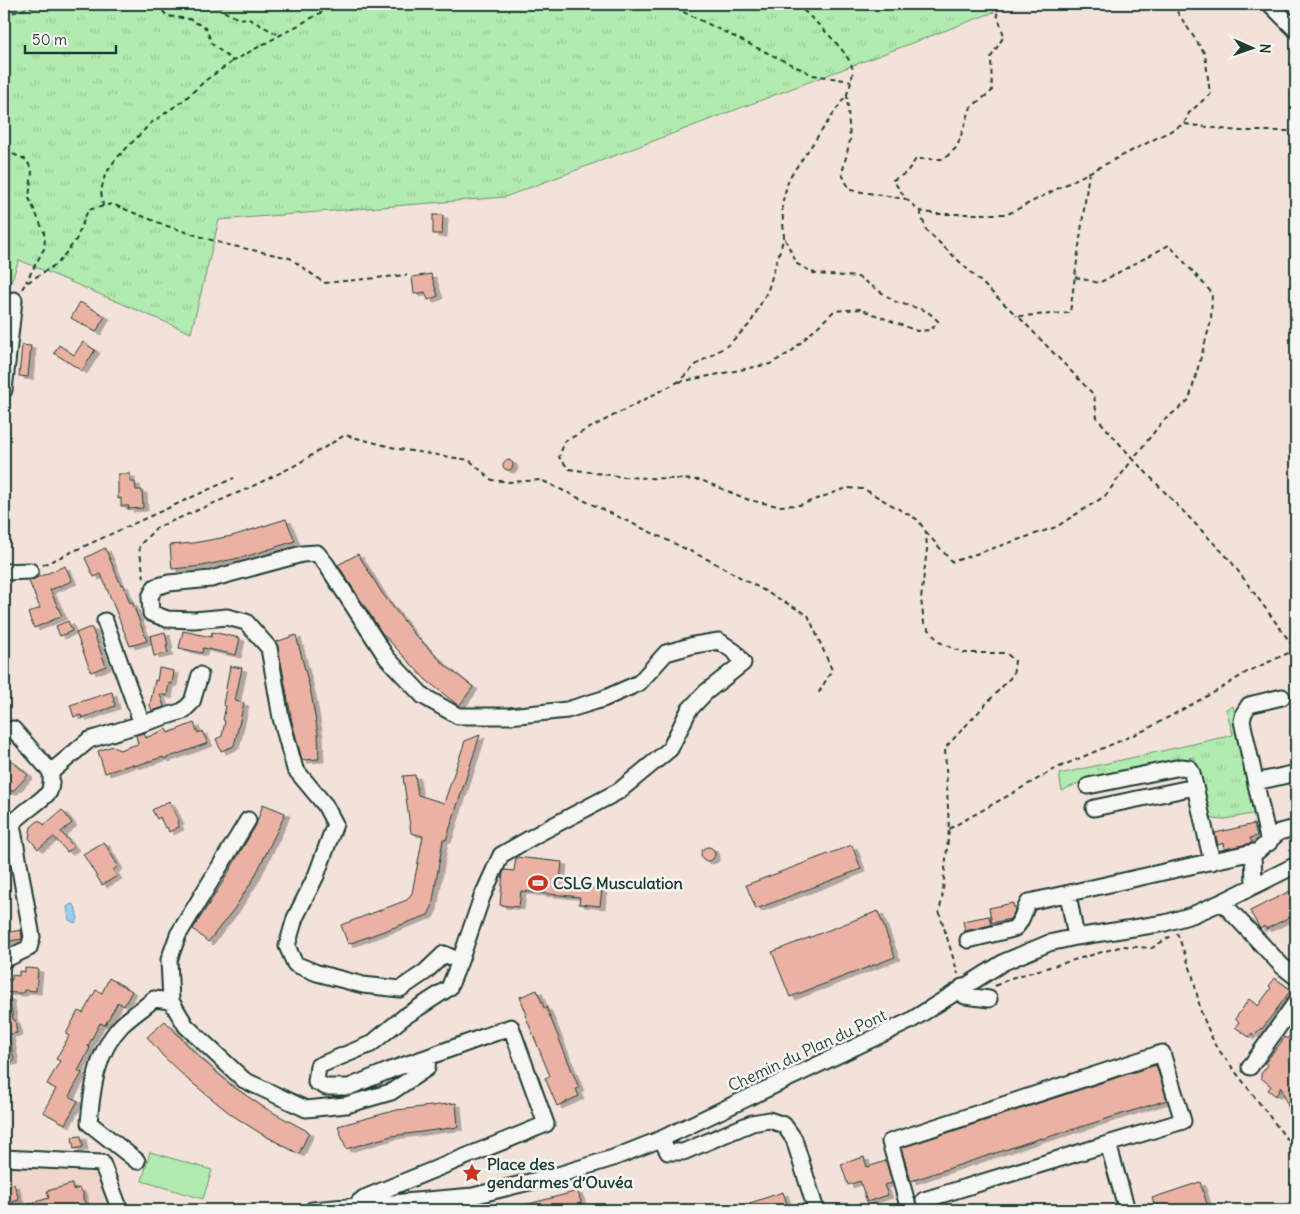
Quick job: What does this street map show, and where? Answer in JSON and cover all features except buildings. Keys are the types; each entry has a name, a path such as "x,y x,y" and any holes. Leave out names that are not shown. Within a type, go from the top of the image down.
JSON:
{"street":[{"path":"1270,4 1296,30"},
{"path":"4,390 14,300"},
{"path":"356,1206 364,1198 546,1124 511,1027 393,1069 349,1087 326,1087 316,1082 318,1066 372,1044 404,1017 449,988 460,961 482,897 500,855 542,831 619,792 670,749 689,710 706,692 743,663 735,652 719,642 694,645 666,653 639,683 603,699 566,710 509,716 458,716 423,696 387,658 317,553 302,554 211,579 169,583 155,588 150,598 151,613 167,620 227,617 246,622 269,648 281,718 295,769 325,805 335,824 316,876 295,918 287,946 295,964 317,973 363,986 400,989 425,972 444,954 460,961"},
{"path":"4,572 30,571"},
{"path":"104,621 142,724"},
{"path":"51,772 89,740 183,710 192,702 200,675"},
{"path":"1269,843 1242,721 1244,712 1249,705 1282,697"},
{"path":"4,960 29,948 32,937 12,824 48,792 51,782 51,772 13,729"},
{"path":"1088,786 1185,767 1189,768 1192,773 1212,862"},
{"path":"1256,782 1296,774"},
{"path":"1094,808 1195,787"},
{"path":"248,820 178,935 169,960 171,1001 186,1026 244,1080 306,1110 346,1105 391,1092 427,1068 428,1058"},
{"path":"1254,886 1253,858 1258,851 1280,832 1296,828"},
{"path":"968,940 1013,929 1018,926 1029,902 1212,862 1253,858"},
{"name":"Chemin du Plan du Pont","path":"312,1210 473,1196 558,1175 613,1158 662,1139 910,1020 1004,962 1049,943 1076,937 1178,928 1192,915 1296,865"},
{"path":"1068,894 1076,937"},
{"path":"1222,902 1282,966 1296,977"},
{"path":"962,987 965,996 992,992"},
{"path":"137,1161 89,1123 92,1090 102,1055 120,1027 154,999 171,1001"},
{"path":"1250,1066 1296,1002"},
{"path":"1162,1053 1183,1121 1108,1144 926,1205 902,1208 890,1142 1162,1053"},
{"path":"662,1139 668,1152 683,1152 752,1123 769,1120 784,1125 794,1139 816,1210"},
{"path":"1108,1144 1126,1210"},
{"path":"4,1158 102,1163 120,1210"}],"path":[{"path":"4,15 43,4"},
{"path":"157,4 168,16 189,19 206,28 212,44 234,61"},
{"path":"219,4 223,12 238,19 247,18 280,36"},
{"path":"103,206 101,191 105,175 115,160 151,123 184,100 206,80 234,61 337,4"},
{"path":"667,4 813,75 851,81"},
{"path":"797,4 842,49 852,67 851,81 847,94 789,178 782,204 784,237 768,290 750,324 728,345 697,364 678,382 565,441 559,457 569,469 623,477 702,480 749,500 778,506 800,505 847,488 864,489 918,520 952,562 1056,527 1105,496 1162,422 1189,400 1211,321 1212,293 1169,246 1098,283 1075,277"},
{"path":"994,4 1004,36 991,57 992,91 971,107 957,148 944,159 916,159 906,174 893,180 906,199 920,211 936,214 1008,214 1184,124 1238,131 1296,131"},
{"path":"1172,4 1205,54 1210,94 1189,113 1184,124"},
{"path":"847,94 850,140 842,174 850,190 906,199"},
{"path":"4,140 8,152 27,160 32,172 29,198 44,232 45,247 14,300"},
{"path":"1018,316 1070,313 1089,172"},
{"path":"25,284 58,263 76,240 88,210 112,204 167,226 224,244 290,258 324,283 407,275"},
{"path":"920,211 926,230 1018,316 1094,395 1097,418 1133,459 1230,560 1296,650 1247,672 1145,730 1057,768 949,829"},
{"path":"678,382 770,364 791,352 834,311 860,309 917,330 931,330 938,321 927,311 896,302 858,277 816,274 797,264 784,237"},
{"path":"155,588 144,578 139,546 156,528 256,485 294,466 345,435 399,449 470,460 492,480 509,482 541,480 710,561 808,616 832,670 818,694"},
{"path":"30,571 234,478"},
{"path":"926,532 927,548 921,598 924,623 939,642 964,653 1006,653 1016,661 1013,675 945,748 949,829 942,900 939,911 962,987"},
{"path":"992,992 1010,978 1123,946 1152,948 1178,928 1192,973 1201,1012 1215,1045 1296,1151"}],"shaded area":[{"path":"4,1166 93,1173 97,1176 110,1210 4,1210"}],"green space":[{"path":"4,4 992,4 994,12 505,197 219,220 191,333 19,260 4,301"},
{"path":"1233,706 1257,813 1220,820 1209,818 1194,757 1076,784 1062,791 1059,774 1233,735 1226,709"},
{"path":"150,1152 212,1170 203,1199 142,1181"}],"water":[{"path":"71,904 75,906 78,919 75,923 69,920 67,907"}],"place":[{"name":"CSLG Musculation","path":"538,883"},
{"name":"Place des gendarmes d’Ouvéa","path":"472,1173"}]}
